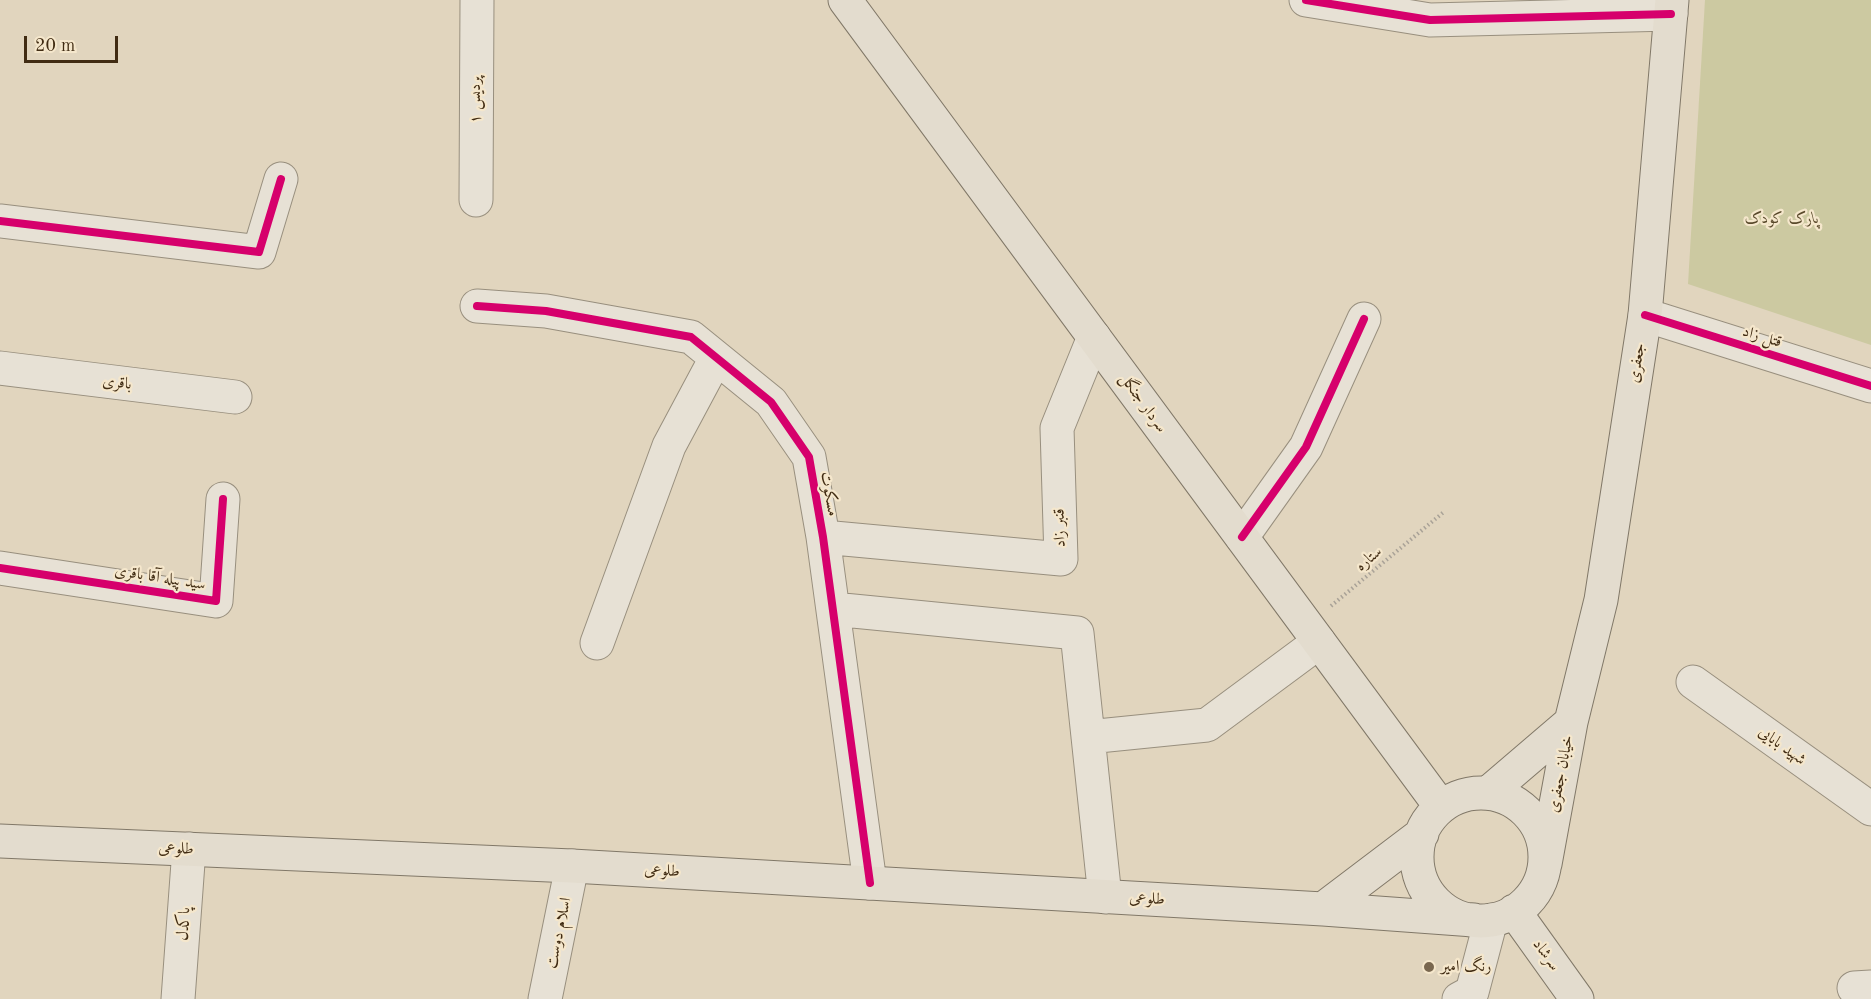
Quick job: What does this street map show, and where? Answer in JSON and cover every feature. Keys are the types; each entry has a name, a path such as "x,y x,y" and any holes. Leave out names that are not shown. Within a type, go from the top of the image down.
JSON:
{"main road":[{"name":"سردار جنگل","path":"845,0 1441,807"},
{"name":"جعفری","path":"1571,722 1601,600 1645,315 1672,7"},
{"name":"خیابان جعفری","path":"1488,793 1571,722"},
{"name":"خیابان جعفری","path":"1493,917 1526,902 1535,891 1545,864 1571,722"},
{"path":"1493,917 1458,916 1443,908 1431,897 1422,882 1418,866 1418,850 1422,834 1430,819 1441,807 1455,798 1471,794 1488,793 1505,797 1519,805 1540,831 1545,847 1545,864"},
{"path":"1323,909 1422,834"},
{"name":"طلوعی","path":"0,841 572,866 1493,917"},
{"name":"سرشاد","path":"1493,917 1577,999"}],"street":[{"name":"پردیس ۱","path":"476,200 477,0"},
{"path":"1306,0 1430,20 1672,7"},
{"path":"0,220 259,252 281,179"},
{"name":"مسکوت","path":"477,306 546,311 691,337 771,402 809,457 823,537 870,883"},
{"name":"قتل زاد","path":"1645,315 1871,386"},
{"path":"1242,537 1306,447 1364,319"},
{"name":"قنبر زاد","path":"823,537 1061,559 1057,428 1095,337"},
{"path":"597,643 669,446 716,358"},
{"name":"باقری","path":"0,368 235,397"},
{"name":"سید پیله آقا باقری","path":"0,568 216,600 223,500"},
{"path":"833,609 1077,633 1105,897"},
{"path":"1088,737 1207,725 1313,634"},
{"name":"شهید بابایی","path":"1693,682 1871,809"},
{"name":"پاکدل","path":"178,999 189,849"},
{"name":"اسلام دوست","path":"545,999 572,866"},
{"path":"1459,999 1472,992 1493,917"}],"green space":[{"name":"پارک کودک","path":"1705,0 1871,0 1871,345 1688,284"}],"cycle path":[{"path":"1306,0 1430,20 1671,14"},
{"path":"0,221 259,252 281,179"},
{"path":"477,306 546,311 691,337 771,402 809,457 823,537 870,883"},
{"path":"1645,315 1871,386"},
{"path":"1242,537 1306,447 1364,319"},
{"path":"0,568 216,601 223,499"}],"place":[{"name":"رنگ امیر","path":"1429,967"}]}
